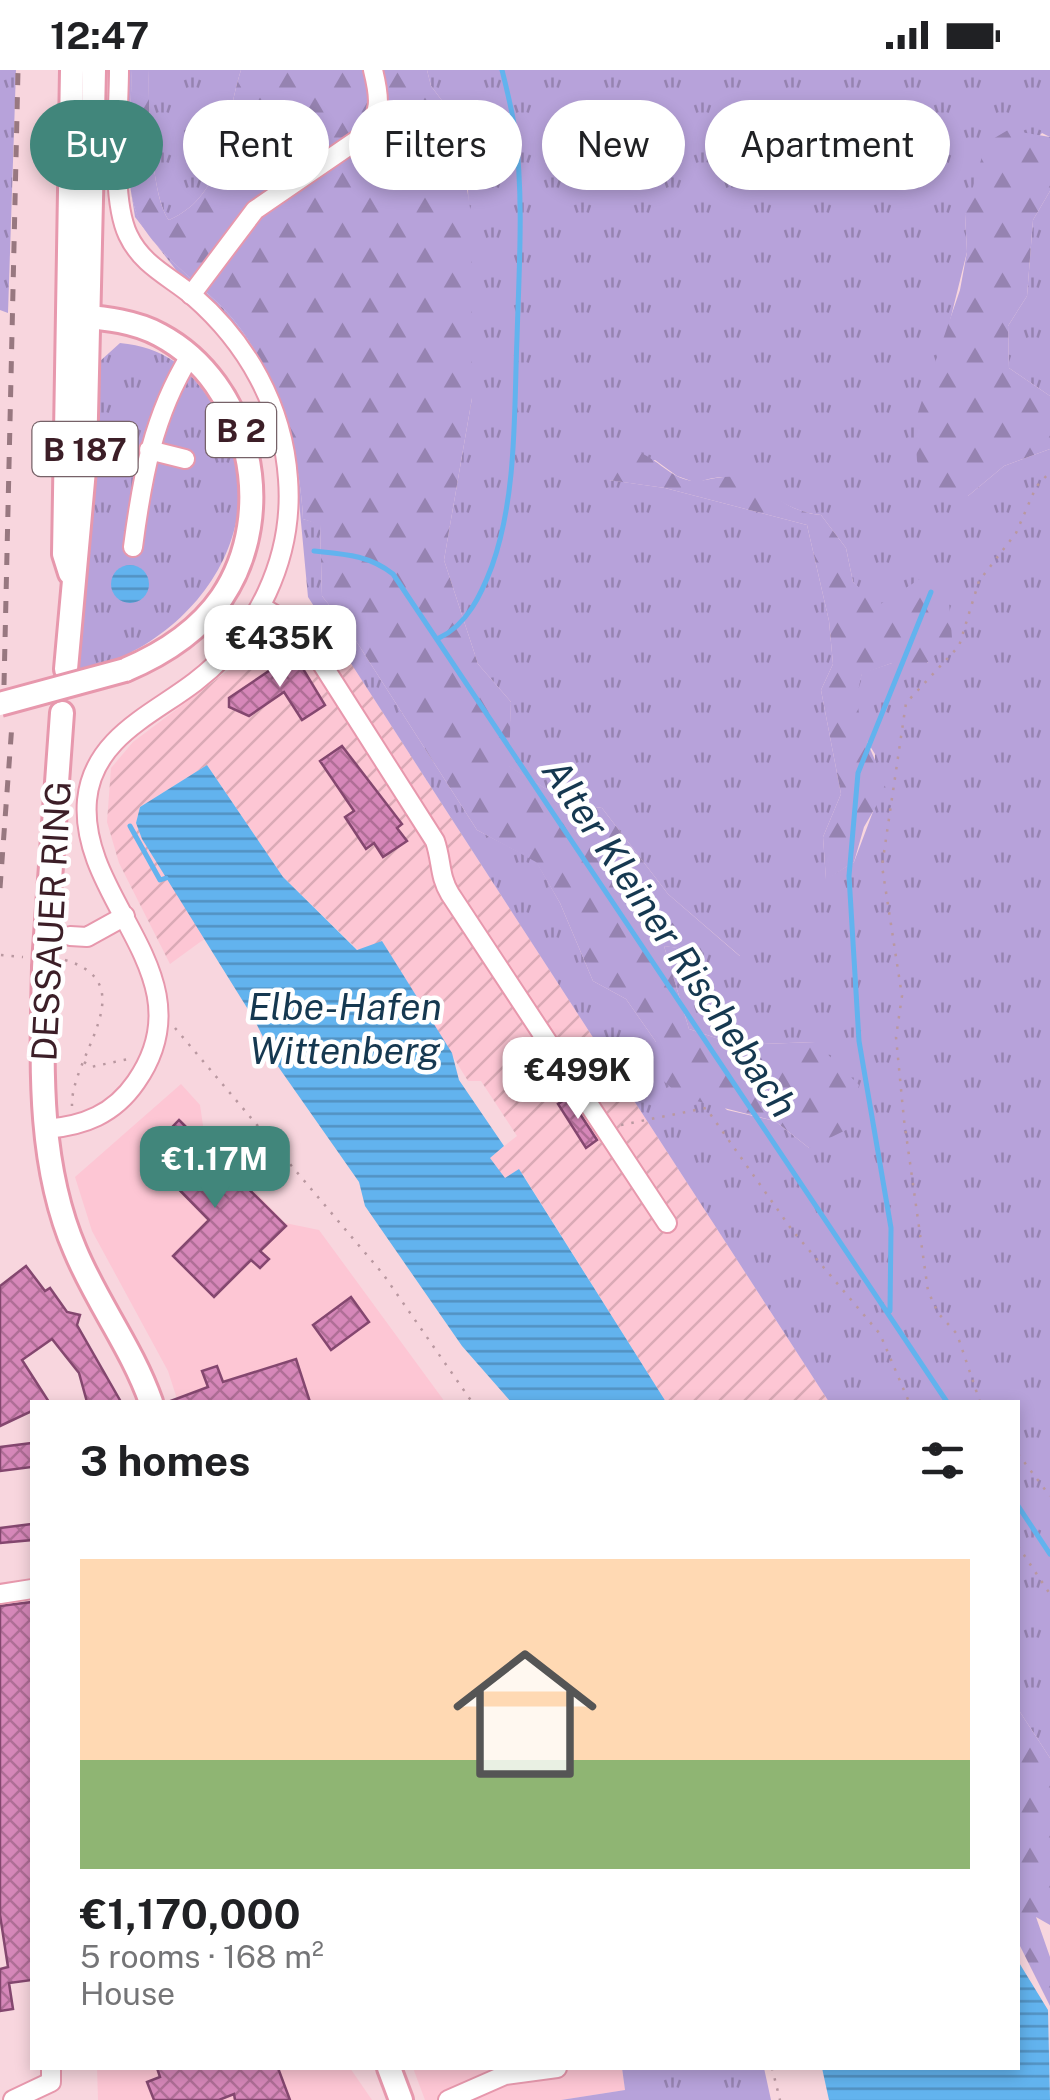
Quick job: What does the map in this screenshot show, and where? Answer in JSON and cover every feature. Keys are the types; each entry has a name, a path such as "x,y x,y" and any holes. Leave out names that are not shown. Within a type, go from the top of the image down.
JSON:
{"main road":[{"path":"72,70 80,316"},
{"path":"80,316 94,70"},
{"name":"B 2","path":"0,704 125,670 172,647 209,614 230,585 246,535 251,479 244,442 222,393 190,356 149,330 80,316"},
{"name":"B 187","path":"66,669 74,580 64,554 66,337 80,316"},
{"name":"DESSAUER RING","path":"62,713 43,958 46,1129 63,1216 151,1400"},
{"path":"390,2070 401,2100"}],"lane":[{"path":"46,1129 104,1115 129,1092 146,1068 158,1024 150,966 90,837 91,780 120,736 215,665 262,607 280,560 288,518 288,478 280,435 252,364 225,326 191,294 149,265 124,226 119,70"},
{"path":"191,294 255,210 363,136 376,121 380,104 373,70"},
{"path":"134,547 149,450 158,420 190,356"},
{"path":"149,450 185,459"},
{"path":"262,607 293,626 308,642 435,841 442,860 439,876 450,894 667,1223"},
{"path":"70,936 87,936 125,916"},
{"path":"0,1594 30,1590"},
{"path":"13,2100 51,2082 51,2070"},
{"path":"448,2100 505,2075 542,2070"}],"path":[{"path":"979,1400 957,1334 938,1313 928,1291 896,1037 902,996 882,866 906,704 959,646 979,581 1016,532 1036,487 1050,472"},
{"path":"1,954 83,967 94,978 104,1002 103,1016 82,1061 72,1098"},
{"path":"158,1024 173,1026 383,1274 471,1400"},
{"path":"82,1061 91,1066 124,1058 146,1068"},
{"path":"605,1128 706,1108 792,1230 880,1334 909,1400"},
{"path":"1020,1457 1050,1496"},
{"path":"1020,1549 1050,1594"},
{"path":"772,2070 780,2100"}],"shaded area":[{"path":"314,606 828,1400 665,1400 522,1173 506,1181 489,1158 517,1136 481,1081 468,1081 382,942 358,950 283,877 207,765 140,807 136,823 207,937 170,964 119,863 107,822 111,768 133,742"},
{"path":"181,1084 200,1105 205,1139 285,1223 319,1230 444,1400 177,1400 168,1371 92,1231 75,1177"},
{"path":"97,2070 351,2070 372,2100 98,2100"},
{"path":"414,2070 622,2070 625,2090 561,2100 425,2100"}],"green space":[{"path":"0,70 16,70 8,313 0,310"},
{"path":"127,70 131,70 130,100 127,100"},
{"path":"131,70 149,70 150,100 130,100"},
{"path":"149,70 241,70 233,100 183,100 183,190 205,190 189,208 169,220 158,190 163,190 163,100 150,100"},
{"path":"241,70 427,70 431,86 442,100 349,100 349,190 467,190 472,221 472,398 444,560 478,664 511,702 509,766 569,803 602,808 668,894 742,958 664,946 689,1029 737,1045 815,1042 859,1085 848,1129 809,1148 775,1121 681,1097 656,1074 656,1042 626,999 593,981 560,903 536,862 477,830 349,630 322,596 320,525 303,519 289,432 268,375 238,325 161,250 143,226 131,190 158,190 169,220 189,208 205,190 329,190 329,100 233,100"},
{"path":"427,70 1050,70 1050,137 1042,133 965,214 967,252 944,345 968,496 1004,466 1050,449 1050,1758 1020,1712 1020,1400 828,1400 308,597 298,490 265,371 244,335 176,270 152,239 219,304 238,325 254,349 268,375 280,403 289,432 303,519 320,524 322,596 349,630 477,830 536,861 560,903 593,981 626,999 656,1042 727,1110 775,1121 809,1148 815,1042 737,1045 689,1029 664,946 740,956 668,894 602,808 569,803 508,766 511,702 478,664 444,560 472,398 468,190 522,190 522,100 442,100 431,86","holes":["655,460 677,476 697,483 716,478 746,482 787,505 821,515 846,548 853,582 928,663 892,663 862,673 855,697 859,729 875,754 874,809 854,862 826,879 823,837 841,794 821,690 833,664 829,621 807,525 665,488 609,480"]},
{"path":"1008,130 1050,137 1050,191 1033,220 1027,296 1008,326 1009,368 1050,396 1050,449 1004,466 968,496 929,492 917,461 915,421 960,290 967,252 965,214 986,143"},
{"path":"1050,191 1050,396 1009,368 1008,326 1027,296 1033,220"},
{"path":"120,343 149,349 173,361 194,379 212,403 231,440 239,478 237,514 228,550 210,582 186,612 157,637 122,657 120,663 79,678 99,362"},
{"path":"625,449 648,457 681,478 742,479 788,505 821,515 846,548 853,582 879,605 923,577 949,602 952,638 927,663 892,663 862,674 858,690 860,719 886,789 864,827 854,862 826,880 823,837 841,794 821,690 833,664 829,621 807,525 665,488 608,480 604,458"},
{"path":"1020,1712 1050,1758 1050,1925 1036,1917 1050,1957 1050,2006 1020,1946"},
{"path":"622,2070 764,2070 771,2100 561,2100 625,2090"}],"water":[{"path":"130,565 144,570 149,584 144,598 130,603 116,598 111,584 116,570"},
{"name":"Elbe-Hafen Wittenberg","path":"207,765 283,877 357,950 382,941 452,1053 459,1080 504,1146 490,1158 505,1178 519,1169 665,1400 509,1400 462,1346 365,1206 359,1182 277,1065 254,1019 142,839 136,823 140,807"},
{"path":"1020,1964 1048,2010 1050,2100 829,2100 822,2070 1020,2070"}],"building":[{"path":"294,654 325,705 302,720 284,692 249,716 229,707 229,698"},
{"path":"342,746 402,824 397,828 407,841 383,857 374,843 366,849 345,817 354,811 320,761"},
{"path":"569,1097 597,1140 586,1148 558,1104"},
{"path":"179,1120 286,1226 260,1251 269,1259 260,1268 251,1260 214,1297 173,1256 209,1220 145,1155"},
{"path":"26,1266 45,1291 50,1288 67,1312 80,1315 77,1325 120,1400 86,1400 79,1373 52,1339 22,1360 48,1400 30,1400 30,1412 0,1426 0,1286"},
{"path":"351,1297 369,1322 331,1350 313,1325"},
{"path":"296,1359 309,1400 173,1400 208,1387 202,1371 217,1366 223,1382"},
{"path":"30,1443 30,1467 0,1471 0,1447"},
{"path":"30,1524 30,1540 0,1543 0,1528"},
{"path":"30,1602 30,1980 9,1983 13,2009 0,2011 0,1969 8,1967 0,1915 0,1606"},
{"path":"158,2070 279,2070 290,2100 235,2100 234,2094 219,2100 154,2100 147,2082 160,2077"}],"waterway":[{"path":"439,638 458,625 483,588 500,539 510,482 520,207 515,130 502,70"},
{"name":"Alter Kleiner Rischebach","path":"314,551 365,559 393,574 946,1400"},
{"path":"890,1311 891,1228 859,1041 849,876 858,773 931,592"},
{"path":"130,826 160,880 166,878"},
{"name":"Alter Kleiner Rischebach","path":"1020,1509 1050,1554"}],"railway":[{"path":"4,685 18,70"},
{"path":"0,888 12,724"}]}
